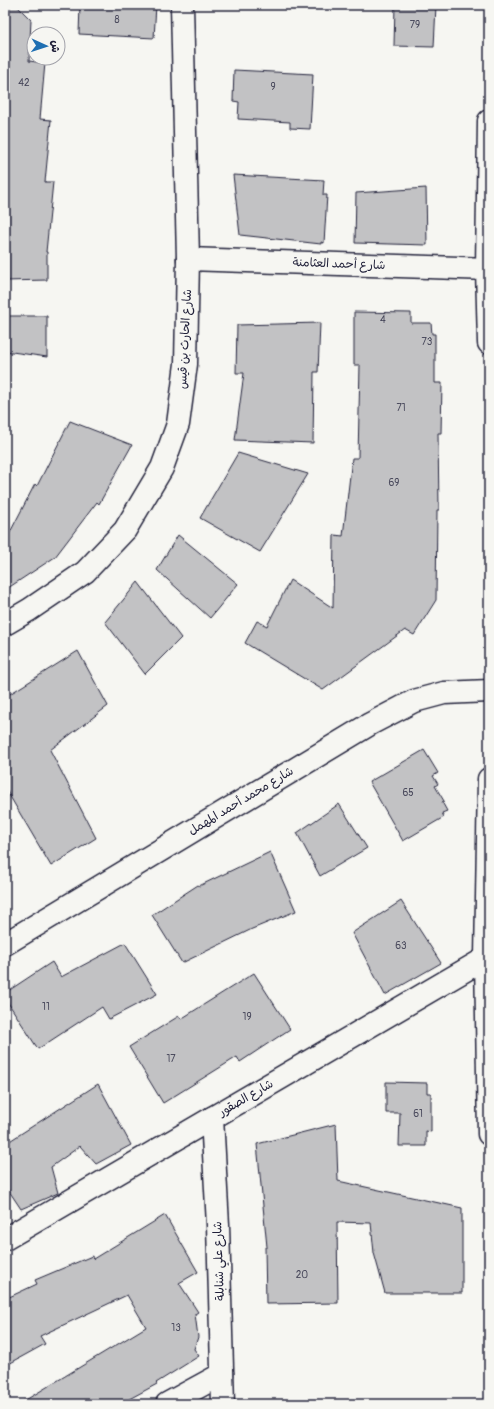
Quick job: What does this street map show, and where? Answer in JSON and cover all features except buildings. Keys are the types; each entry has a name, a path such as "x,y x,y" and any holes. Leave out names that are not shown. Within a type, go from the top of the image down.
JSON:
{"street":[{"name":"شارع الحارث بن قيس","path":"5,624 29,610 85,572 125,530 162,468 178,424 186,364 188,259 182,5"},
{"path":"489,121 489,343"},
{"name":"شارع أحمد العثامنة","path":"188,259 488,269"},
{"name":"شارع محمد أحمد المهمل","path":"5,944 313,757 414,701 444,693 489,691"},
{"path":"489,779 486,958 489,1134"},
{"name":"شارع الصقور","path":"5,1239 486,958"},
{"name":"شارع علي شنابلة","path":"212,1118 218,1226 224,1404"},
{"path":"167,1404 222,1374"}]}
